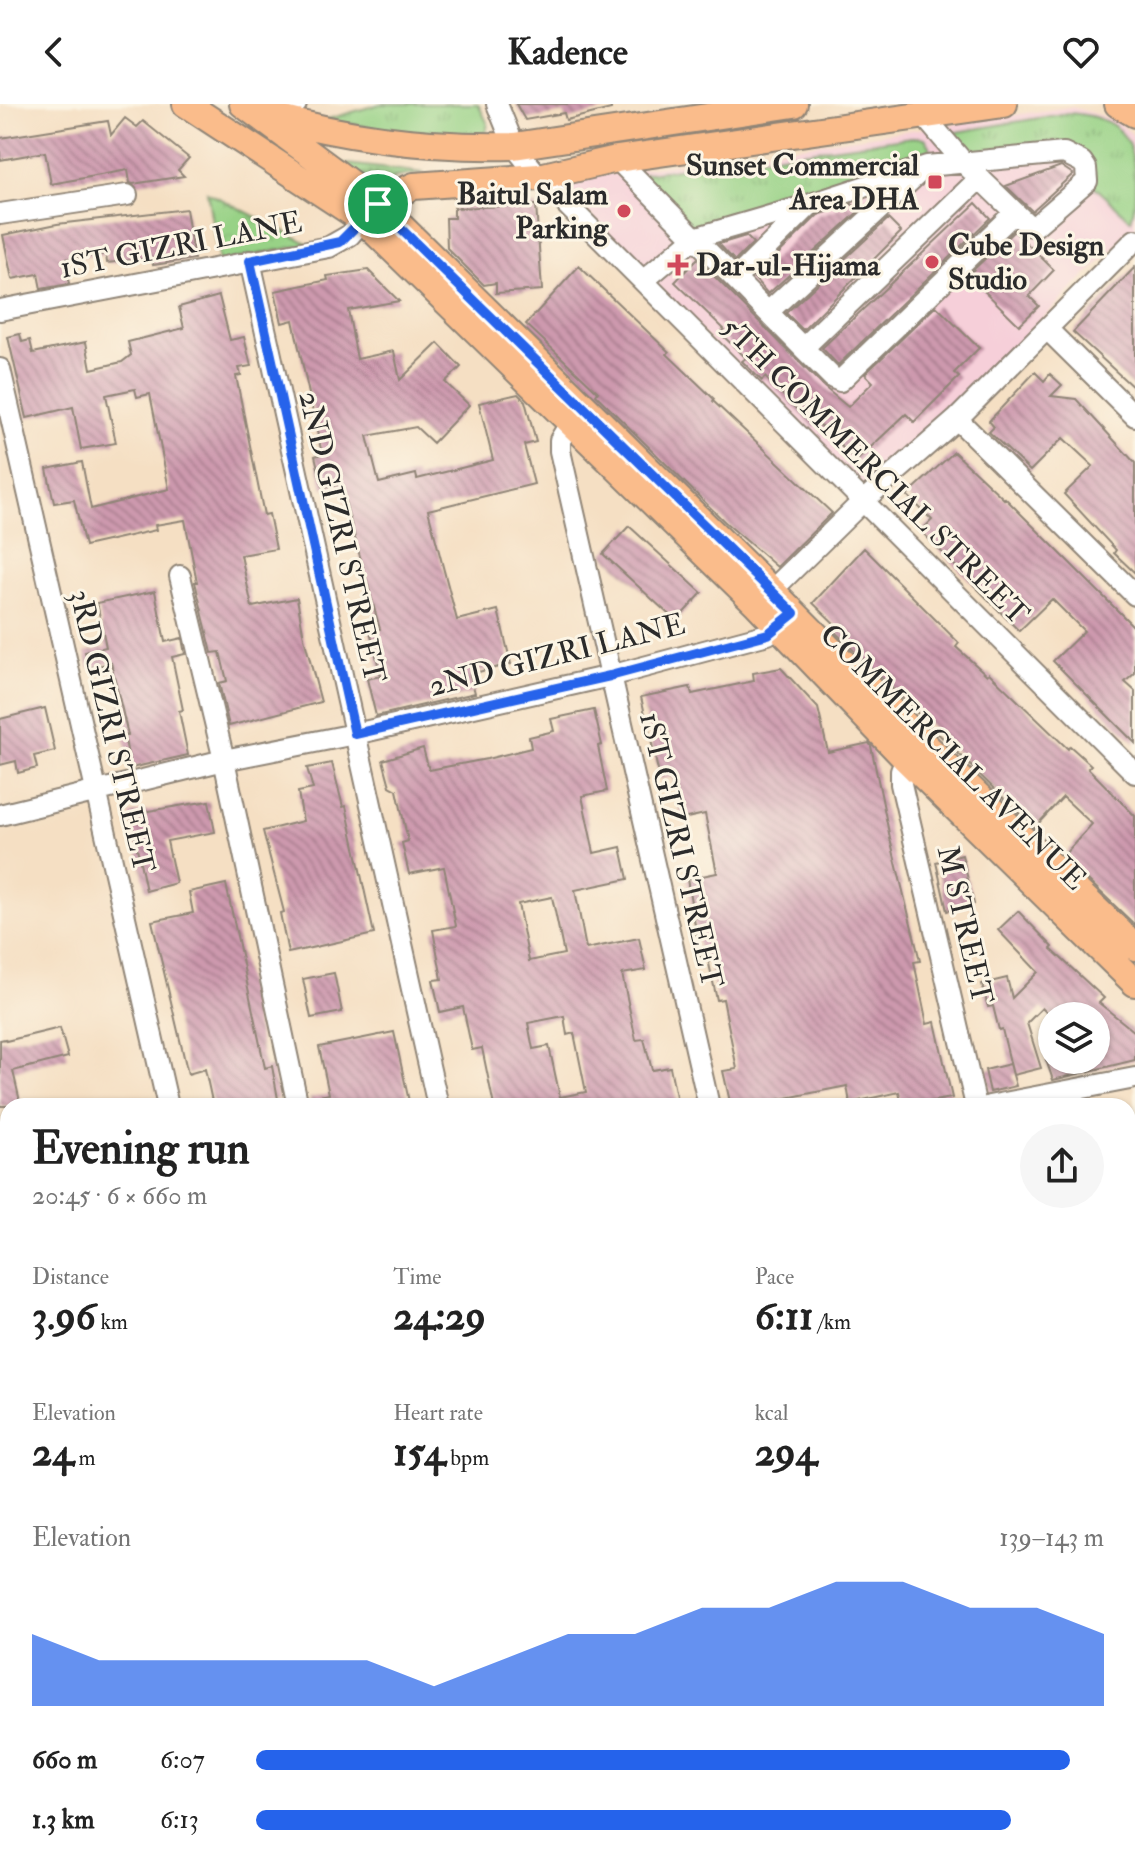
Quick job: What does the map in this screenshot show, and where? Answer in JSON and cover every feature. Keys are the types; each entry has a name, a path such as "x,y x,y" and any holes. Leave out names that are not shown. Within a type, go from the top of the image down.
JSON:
{"main road":[{"name":"COMMERCIAL AVENUE","path":"186,104 229,134 371,212 571,422 765,598"},
{"path":"229,134 249,108 308,127 408,142 514,146 794,104"},
{"path":"371,212 400,190 414,186 539,177 617,159 1004,104"},
{"path":"1118,104 1135,114"},
{"name":"COMMERCIAL AVENUE","path":"249,108 371,212 765,598 906,759 1135,983"},
{"name":"COMMERCIAL AVENUE","path":"786,620 922,742 1135,947"}],"street":[{"path":"249,108 296,104"},
{"name":"5TH COMMERCIAL STREET","path":"497,104 514,146 539,177 1135,773"},
{"path":"643,281 694,238 927,166 964,163 1064,153 1076,157 1086,168 1087,181 1035,226 1028,225 979,179 964,163 924,116"},
{"path":"617,159 833,378 840,381 1014,213"},
{"path":"768,312 927,166"},
{"path":"803,348 979,179"},
{"path":"0,214 127,195"},
{"path":"735,279 811,204"},
{"name":"1ST GIZRI LANE","path":"0,310 329,247 350,235 371,212"},
{"path":"765,598 863,501 957,419 1135,240"},
{"name":"2ND GIZRI STREET","path":"250,261 436,1098"},
{"path":"1047,329 1135,416"},
{"name":"3RD GIZRI STREET","path":"0,369 166,1098"},
{"path":"957,419 1135,595"},
{"name":"1ST GIZRI STREET","path":"571,422 560,440 560,451 707,1098"},
{"path":"180,576 224,760 296,1098"},
{"name":"2ND GIZRI LANE","path":"0,815 224,760 355,734 610,676 768,634 786,620"},
{"name":"M STREET","path":"906,759 901,771 901,784 974,1098"},
{"path":"1031,1098 1135,1078"}],"shaded area":[{"path":"1071,107 1115,120 1132,134 1135,143 1135,228 860,497 558,181"}],"green space":[{"path":"380,104 478,104 488,124 486,132 480,134 418,135 325,120"},
{"path":"1068,113 1099,118 1120,131 1126,140 1134,166 1135,197 1131,220 1093,185 1074,151 1057,141 970,152 952,133"},
{"path":"912,137 925,138 931,154 919,161 699,232 641,174"},
{"path":"330,162 424,173 395,177 374,196"},
{"path":"207,192 309,244 219,262"}],"building":[{"path":"516,104 611,104 611,109 566,120 564,113 525,120"},
{"path":"125,118 137,127 143,121 189,158 178,170 184,176 133,184 130,183 128,170 51,184 45,152 0,160 0,138 108,121 111,135"},
{"path":"1061,166 1073,174 1032,211 1006,186"},
{"path":"976,203 990,218 838,365 822,348"},
{"path":"852,204 859,211 768,294 754,278 818,215"},
{"path":"536,205 542,290 496,293 496,283 484,285 447,248 446,218 454,218 454,208"},
{"path":"186,209 194,259 153,265 152,258 107,263 106,254 64,259 69,284 41,289 38,274 12,279 3,235 57,224"},
{"path":"888,219 901,232 803,330 786,313"},
{"path":"1014,231 1054,270 1029,296 1039,306 1019,325 968,275"},
{"path":"746,236 753,243 735,261 719,244"},
{"path":"697,259 824,387 848,407 873,382 865,374 936,306 979,348 954,373 959,377 914,422 906,414 856,461 818,423 814,427 765,377 762,381 742,361 746,358 720,333 724,329 675,282"},
{"path":"579,266 669,352 667,354 713,401 832,513 777,567 726,523 596,395 598,392 526,324"},
{"path":"1135,267 1135,389 1073,332"},
{"path":"368,270 399,301 348,310 357,359 394,351 400,380 438,343 461,367 445,382 469,405 433,443 416,427 367,436 379,483 416,474 417,479 493,460 479,403 518,394 525,401 536,442 524,445 534,484 428,510 457,620 498,610 511,664 470,674 475,693 376,716 367,679 381,676 370,631 380,629 340,484 323,488 315,456 322,454 293,320 282,323 275,291 328,280 327,276"},
{"path":"219,296 230,340 244,337 251,366 239,368 241,375 236,376 264,515 269,514 276,549 241,555 252,607 297,598 321,702 229,726 219,683 227,681 220,652 212,653 195,582 185,520 155,525 156,530 85,546 74,500 54,503 47,469 82,462 91,509 169,489 150,394 137,397 135,389 106,395 116,443 81,449 73,407 27,418 8,337 20,334 22,342 30,340 33,353 86,342 91,369 122,362 131,355 128,342 184,328 179,307"},
{"path":"1035,372 1044,381 1050,374 1062,385 1051,396 1076,399 1135,463 1135,573 1064,494 1093,466 1063,438 1030,471 989,432 994,427 989,421"},
{"path":"954,452 1005,498 1135,628 1135,673 1125,682 1135,691 1135,743 1053,661 1084,631 1052,599 1019,631 921,531 932,520 907,495"},
{"path":"629,526 702,593 676,621 603,554"},
{"path":"864,548 959,643 956,647 987,675 989,673 1068,749 1070,746 1091,765 1088,768 1135,816 1135,925 1063,856 1092,824 1063,797 1034,828 834,631 838,627 813,603"},
{"path":"155,591 165,642 182,638 185,654 172,657 188,755 131,768 124,736 128,735 111,663 89,668 85,652 106,647 97,603"},
{"path":"781,668 818,708 828,752 869,743 871,746 920,961 914,962 927,1024 935,1022 952,1098 900,1098 899,1092 872,1098 849,1098 847,1086 786,1098 729,1098 723,1071 737,1069 723,999 717,1000 708,959 701,960 687,879 717,873 705,814 682,819 673,777 660,779 641,697 690,687 692,694 754,681 753,673"},
{"path":"45,708 55,751 34,756 37,768 18,773 16,761 0,765 0,719"},
{"path":"594,710 607,791 582,796 594,853 621,847 628,879 575,890 586,949 639,938 646,970 622,974 636,1040 644,1039 652,1070 670,1067 676,1098 492,1098 482,1048 472,1050 463,1007 440,1012 433,980 442,979 433,930 456,926 444,867 409,874 402,843 408,841 397,790 390,786 383,760 423,748 429,770 531,748 529,737 554,731 551,719","holes":["552,897 564,954 529,961 518,904","564,1016 567,1035 574,1033 586,1092 560,1097 549,1046 533,1049 528,1023"]},
{"path":"332,763 343,807 346,806 374,934 288,953 280,913 284,912 263,831 303,821 298,792 313,789 307,768"},
{"path":"209,801 215,832 167,841 176,883 146,891 130,814"},
{"path":"962,855 974,904 947,911 936,862"},
{"path":"226,884 265,1068 272,1066 278,1098 211,1098 205,1069 188,1074 152,921 193,913 189,892"},
{"path":"1018,911 1053,947 1051,949 1104,998 1100,1002 1038,1002 1038,1012 1027,1023 1038,1058 1038,1069 1013,1075 1002,1029 999,1030 993,1006 988,1007 982,984 1007,978 1012,998 1038,972 998,930"},
{"path":"334,973 342,1012 311,1018 303,979"},
{"path":"1110,1012 1135,1032 1135,1060 1110,1066"},
{"path":"60,1028 68,1057 13,1071 19,1098 0,1098 0,1040"},
{"path":"394,1032 408,1098 310,1098 329,1094 319,1047"},
{"path":"1010,1064 1016,1086 990,1092 985,1070"},
{"path":"1051,1074 1078,1074 1053,1080"}],"place":[{"name":"Sunset Commercial Area DHA","path":"935,182"},
{"name":"Baitul Salam Parking","path":"624,211"},
{"name":"Cube Design Studio","path":"932,262"},
{"name":"Dar-ul-Hijama","path":"678,265"}],"route":[{"path":"378,204 794,613 768,634 610,676 355,734 250,261 329,247 350,235 378,204"}]}
